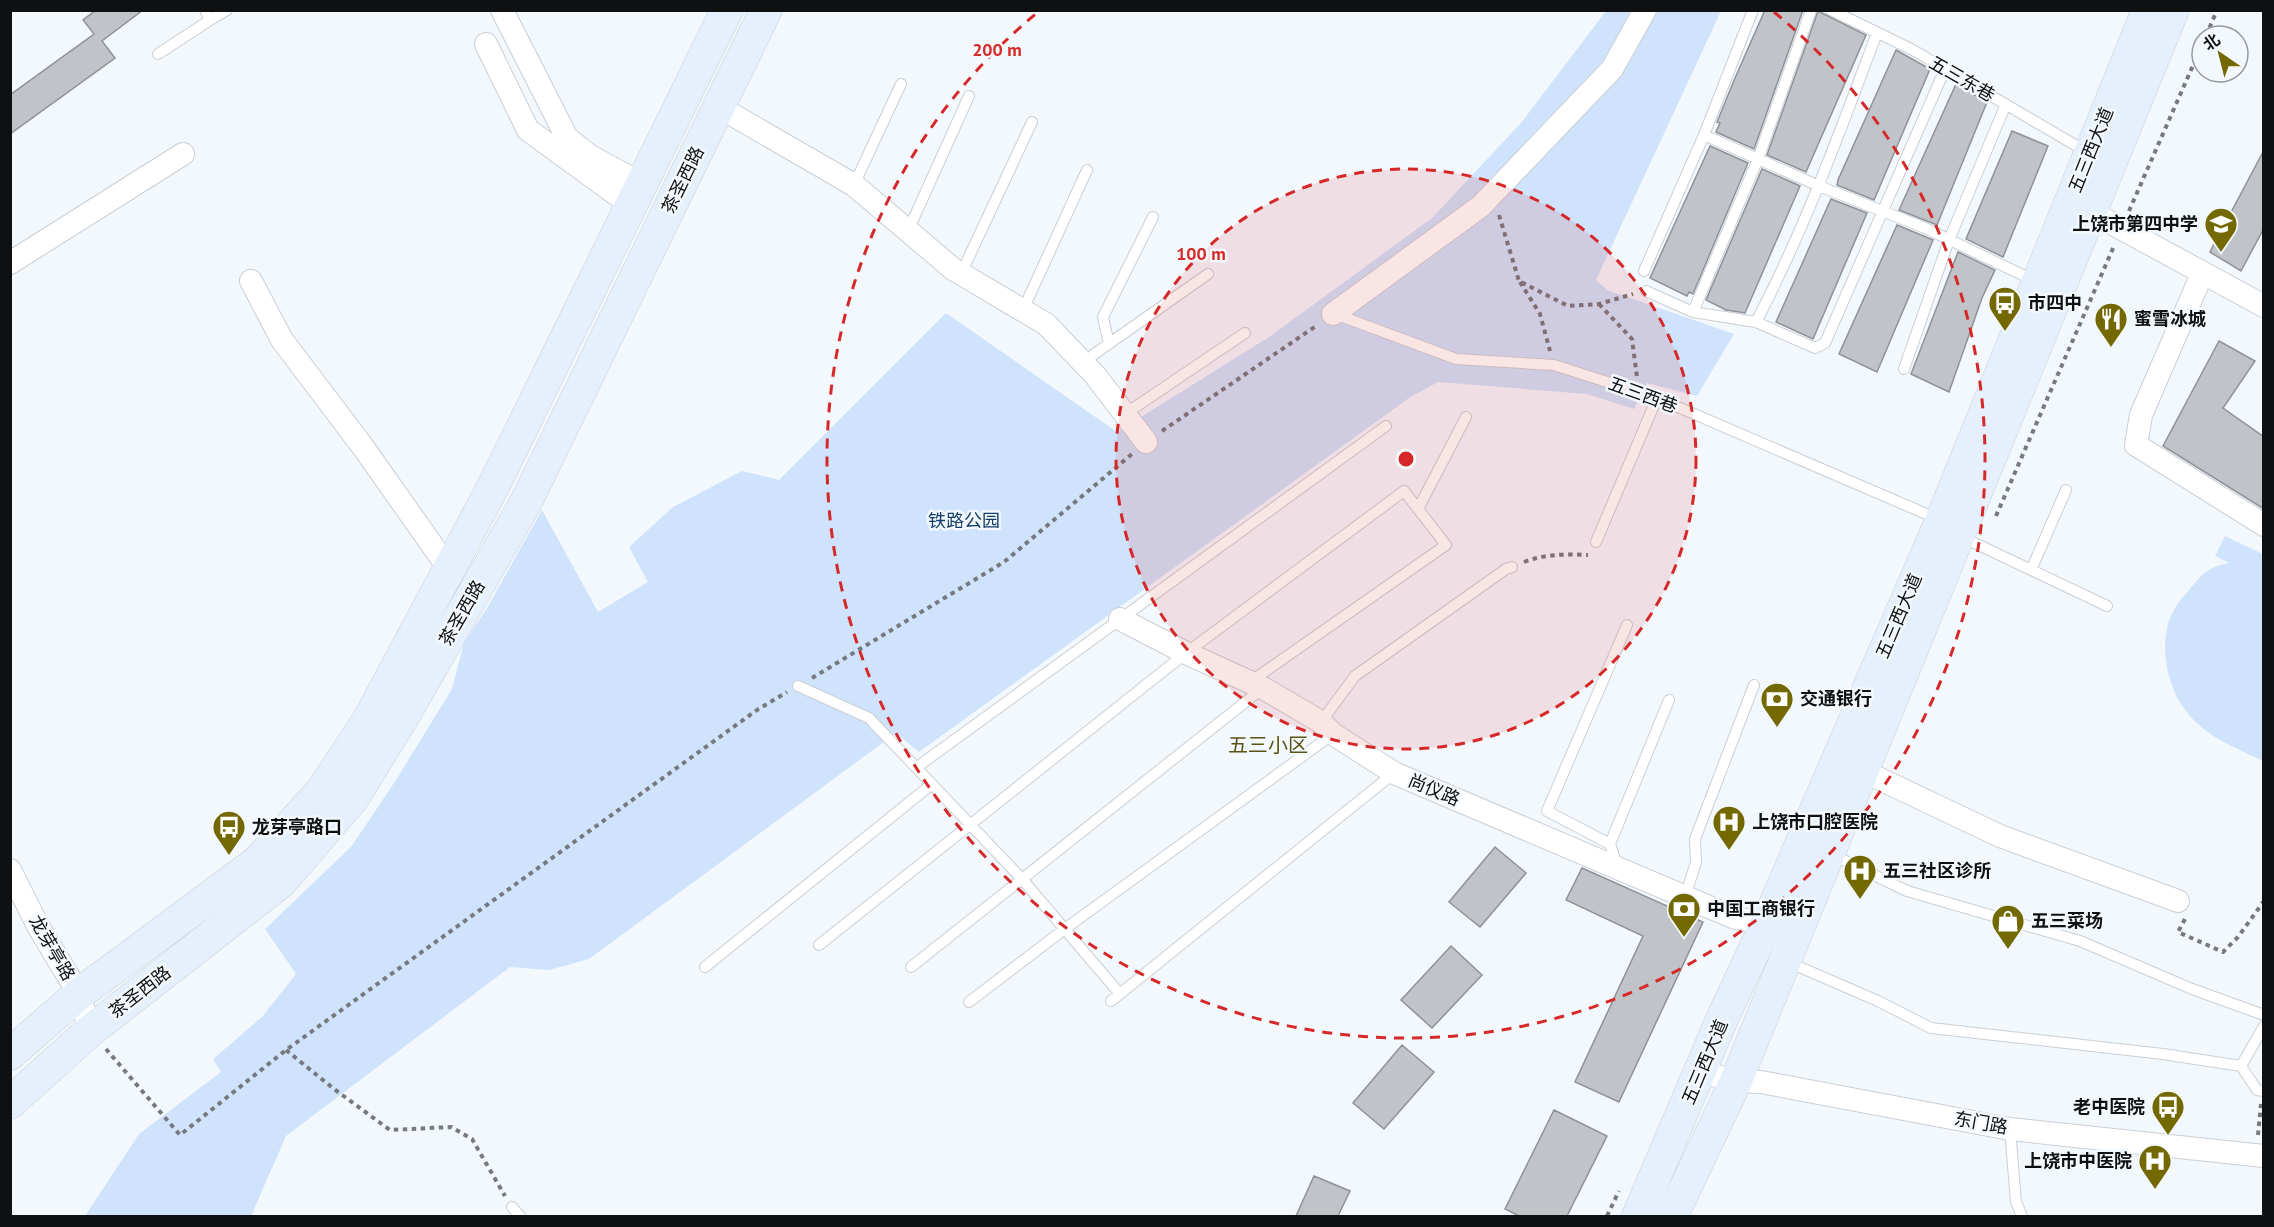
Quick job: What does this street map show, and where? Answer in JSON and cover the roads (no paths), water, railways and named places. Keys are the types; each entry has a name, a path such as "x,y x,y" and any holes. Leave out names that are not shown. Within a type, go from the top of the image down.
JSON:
{"main road":[{"name":"茶圣西路","path":"10,1054 79,994 257,862 321,792 369,719 494,485 727,10"},
{"name":"茶圣西路","path":"10,1103 90,1031 281,882 353,798 403,717 526,502 766,10"},
{"name":"五三西大道","path":"1672,1216 1736,1081 1863,771 2038,282 2148,10"},
{"name":"五三西大道","path":"1638,1216 1722,1019 1950,528 2091,212 2174,10"}],"street":[{"path":"502,10 567,138 636,194"},
{"path":"1333,314 1481,206 1612,69 1645,10"},
{"path":"486,45 528,130 636,194"},
{"path":"719,107 854,185 961,274 1046,324 1083,362 1146,442"},
{"path":"10,263 183,154"},
{"path":"2091,212 2264,306"},
{"path":"2202,274 2141,415 2136,445 2264,525"},
{"path":"251,281 282,340 450,568"},
{"name":"尚仪路","path":"1120,619 1186,653 1257,685 1394,773 1685,897 1765,927"},
{"path":"1863,771 2000,836 2178,901"},
{"name":"龙芽亭路","path":"10,870 38,926 79,994 90,1031"},
{"name":"东门路","path":"1701,1072 1736,1081 1761,1082 2010,1129 2260,1155"}],"lane":[{"path":"158,54 208,15 227,10"},
{"path":"1644,271 1704,135 1753,10"},
{"path":"1693,312 1758,159 1811,10"},
{"name":"五三东巷","path":"1832,10 1945,69 2089,154"},
{"path":"1756,322 1779,278 1819,186 1877,33"},
{"path":"1646,291 1693,312 1756,322 1815,348 1825,343 1945,69"},
{"path":"854,185 901,84"},
{"path":"908,231 969,96"},
{"path":"1904,369 1949,240 2006,104"},
{"path":"961,274 1032,122"},
{"path":"1704,135 1949,240 2038,282"},
{"path":"1023,310 1088,170"},
{"path":"1109,344 1103,317 1153,217"},
{"path":"1083,362 1209,274"},
{"name":"五三西巷","path":"1333,314 1456,359 1554,365 1658,398 1950,528 2107,606"},
{"path":"1125,414 1245,333"},
{"path":"1596,542 1658,398"},
{"path":"1418,509 1466,417"},
{"path":"917,767 1386,426"},
{"path":"2031,570 2066,490"},
{"path":"819,945 1186,653 1404,491 1446,545 1257,685 1022,879 911,966"},
{"path":"969,1002 1327,728 1355,676 1512,567"},
{"path":"1610,844 1547,812 1627,625"},
{"path":"1685,897 1696,862 1695,839 1754,685"},
{"path":"798,686 869,718 1066,928 1116,997 1394,773"},
{"path":"1618,868 1610,844 1669,700"},
{"path":"705,967 932,784"},
{"path":"1828,853 1907,891 2080,941 2192,990 2264,1015"},
{"path":"1785,961 1878,1001 1931,1028 2163,1054 2241,1066 2257,1090 2263,1091"},
{"path":"2241,1066 2260,1041 2264,1026"},
{"path":"2010,1129 2016,1202 2022,1216"},
{"path":"512,1207 520,1216"}],"place":[{"name":"上饶市第四中学","path":"2221,253"},
{"name":"市四中","path":"2005,332"},
{"name":"蜜雪冰城","path":"2111,348"},
{"name":"交通银行","path":"1777,728"},
{"name":"上饶市口腔医院","path":"1729,851"},
{"name":"龙芽亭路口","path":"229,856"},
{"name":"五三社区诊所","path":"1860,900"},
{"name":"中国工商银行","path":"1684,938"},
{"name":"五三菜场","path":"2008,950"},
{"name":"老中医院","path":"2168,1136"},
{"name":"上饶市中医院","path":"2155,1190"}],"district":[{"name":"五三小区","path":"1268,745"}],"park label":[{"name":"铁路公园","path":"964,521"}]}
